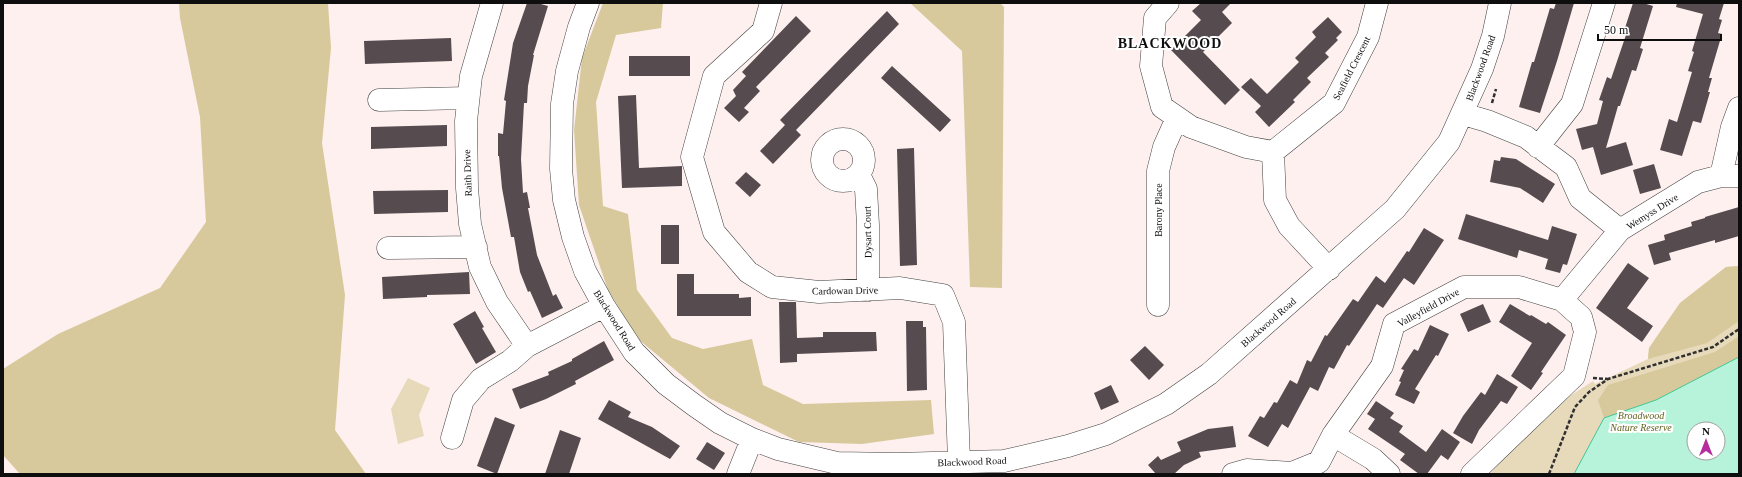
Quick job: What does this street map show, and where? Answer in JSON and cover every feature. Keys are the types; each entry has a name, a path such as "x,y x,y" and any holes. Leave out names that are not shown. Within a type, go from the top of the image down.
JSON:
{"street":[{"name":"Raith Drive","path":"492,3 471,76 468,98 466,121 467,188 470,224 480,267 497,302 527,346"},
{"name":"Blackwood Road","path":"588,3 579,27 567,71 562,104 561,169 564,200 573,237 585,271 604,306 634,352 666,384 694,406 720,423 752,439 778,448 836,463 897,464 959,461 1004,461 1068,446 1106,434 1166,404 1209,374 1395,209 1449,142 1463,114 1482,69 1493,36 1500,3"},
{"name":"Cardowan Drive","path":"771,3 763,31 714,76 692,157 714,232 748,272 772,287 819,292 900,288 943,295 954,322 959,461"},
{"path":"1168,3 1155,18 1151,66 1162,107 1191,127 1246,147 1273,152 1275,200 1289,226 1329,269"},
{"name":"Seafield Crescent","path":"1273,152 1334,103 1368,37 1377,3"},
{"path":"1538,147 1572,104 1604,3"},
{"path":"379,100 468,98"},
{"path":"1730,176 1732,127 1739,108"},
{"name":"Wemyss Drive","path":"1463,114 1487,121 1526,137 1566,167 1580,198 1620,230 1698,182 1730,176"},
{"name":"Barony Place","path":"1158,305 1158,171 1164,147 1177,118"},
{"name":"Dysart Court","path":"859,175 866,189 868,225 868,290"},
{"path":"1562,300 1620,230"},
{"path":"388,248 476,247"},
{"name":"Valleyfield Drive","path":"1233,474 1247,470 1292,473 1319,462 1333,435 1382,366 1394,324 1464,287 1519,287 1562,300 1581,317 1585,332 1574,376 1472,474"},
{"path":"452,438 463,400 481,379 510,360 527,346 604,306"},
{"path":"1333,435 1373,459 1389,474"},
{"path":"738,474 752,439"}],"path":[{"path":"1549,474 1575,407 1589,392 1608,379 1714,347 1739,329"}],"green space":[{"name":"Broadwood Nature Reserve","path":"1739,266 1739,474 1490,474 1536,418 1593,381 1595,384 1648,359 1649,348 1680,303 1726,267"},
{"path":"408,378 430,388 419,415 424,436 398,444 391,409"}],"shaded area":[{"path":"179,3 328,3 331,48 322,143 345,295 335,430 366,474 20,474 3,455 3,369 58,334 160,288 206,222 200,117 180,18"},
{"path":"603,3 663,3 661,28 616,35 596,102 603,206 628,214 637,290 672,338 703,349 752,339 763,385 803,404 931,400 934,434 862,444 799,442 709,398 638,339 608,290 579,205 574,130 582,58"},
{"path":"910,3 1000,3 1004,7 1002,288 970,287 962,51"},
{"path":"1739,266 1739,321 1707,343 1648,359 1649,348 1680,303 1726,267"},
{"path":"1739,336 1739,357 1656,400 1604,418 1598,400 1608,385 1715,352"},
{"path":"1739,357 1739,474 1574,474 1604,418 1656,400"}],"building":[{"path":"527,3 537,3 548,6 533,55 527,103 524,103 521,159 523,193 527,192 530,208 528,208 537,255 553,296 556,294 563,308 542,318 530,291 528,292 520,272 514,237 511,237 498,156 498,133 503,134 506,101 504,100 513,43"},
{"path":"1201,3 1231,3 1222,12 1232,23 1203,52 1240,90 1225,105 1171,50 1201,20 1192,11"},
{"path":"1556,3 1574,3 1540,113 1519,107 1550,8 1554,9"},
{"path":"1633,3 1643,3 1653,6 1640,48 1643,49 1636,71 1632,70 1620,106 1618,106 1606,148 1626,142 1633,165 1601,175 1593,147 1582,150 1576,129 1597,124 1603,101 1599,100 1607,77 1611,79 1628,29 1625,28"},
{"path":"1677,3 1724,3 1719,19 1722,20 1718,33 1722,34 1709,78 1712,78 1708,92 1710,92 1701,123 1693,121 1682,156 1660,150 1669,119 1677,122 1692,72 1688,71 1694,52 1692,51 1703,14 1676,7"},
{"path":"887,11 899,24 796,130 801,135 773,164 760,151 785,125 780,120"},
{"path":"796,16 811,31 756,87 760,91 744,108 749,112 739,122 724,108 736,96 733,90 746,76 742,72"},
{"path":"1328,17 1342,32 1336,38 1338,40 1325,53 1329,57 1307,78 1311,82 1293,100 1295,102 1269,127 1255,112 1261,106 1241,87 1251,78 1267,94 1299,62 1295,58 1316,37 1312,32"},
{"path":"451,38 452,61 365,64 364,41"},
{"path":"629,56 690,56 690,76 629,76"},
{"path":"892,66 951,120 940,132 881,78"},
{"path":"636,95 639,168 682,166 682,186 622,188 618,96"},
{"path":"447,125 447,146 371,149 371,127"},
{"path":"914,148 917,265 900,266 897,149"},
{"path":"1501,157 1516,159 1555,184 1543,203 1520,188 1490,182 1494,160 1500,161"},
{"path":"1654,164 1661,188 1640,194 1633,170"},
{"path":"746,172 761,185 750,197 735,183"},
{"path":"448,190 448,212 374,214 373,191"},
{"path":"1739,207 1739,236 1715,243 1715,240 1669,253 1671,260 1654,265 1648,245 1665,240 1664,235 1692,226 1691,222"},
{"path":"1466,214 1548,240 1552,226 1577,234 1567,265 1563,264 1560,273 1545,269 1548,259 1519,250 1517,258 1458,239"},
{"path":"661,225 679,225 679,264 661,264"},
{"path":"1424,228 1444,240 1414,285 1404,278 1383,308 1377,304 1349,346 1347,345 1334,369 1329,367 1318,391 1310,387 1288,428 1282,424 1268,447 1248,436 1260,416 1264,418 1274,402 1277,403 1290,380 1297,384 1307,360 1311,362 1325,335 1327,336 1353,299 1358,302 1376,276 1385,283 1407,251 1409,252"},
{"path":"1628,263 1649,278 1627,308 1653,326 1642,342 1596,308"},
{"path":"469,272 470,294 427,295 427,297 383,299 382,277"},
{"path":"677,274 694,274 694,294 739,294 739,298 751,297 751,316 677,316"},
{"path":"779,302 796,302 797,338 823,337 823,332 876,332 877,351 797,354 797,362 780,363"},
{"path":"1483,304 1491,322 1468,332 1460,314"},
{"path":"1510,304 1546,324 1548,322 1566,335 1541,372 1543,373 1531,390 1511,376 1532,343 1499,322"},
{"path":"475,311 484,327 482,328 496,352 476,364 453,324"},
{"path":"906,321 923,321 923,327 926,327 927,390 907,391"},
{"path":"1430,325 1449,334 1438,356 1436,355 1415,389 1420,392 1414,404 1395,395 1401,382 1399,381 1404,370 1401,369 1414,349 1418,351"},
{"path":"604,341 614,360 575,381 576,384 546,399 520,409 512,389 549,375 548,372 572,361 572,359"},
{"path":"1145,346 1164,365 1149,380 1130,360"},
{"path":"1497,374 1518,387 1507,404 1501,401 1479,430 1472,444 1453,433 1463,416 1481,392 1485,395"},
{"path":"1111,385 1119,402 1101,410 1094,393"},
{"path":"609,400 631,412 628,417 652,427 680,446 670,459 598,419"},
{"path":"1376,401 1394,413 1390,418 1403,426 1399,432 1426,452 1442,429 1460,442 1448,460 1441,455 1427,474 1419,474 1400,460 1405,454 1368,429 1375,419 1367,414"},
{"path":"495,417 515,425 497,474 477,466"},
{"path":"1233,426 1236,447 1199,452 1201,457 1184,465 1174,474 1156,474 1148,465 1158,456 1161,460 1181,451 1177,442 1208,429"},
{"path":"560,430 581,438 569,474 545,474"},
{"path":"707,442 725,453 714,470 696,459"}],"district":[{"name":"BLACKWOOD","path":"1170,43"}]}
